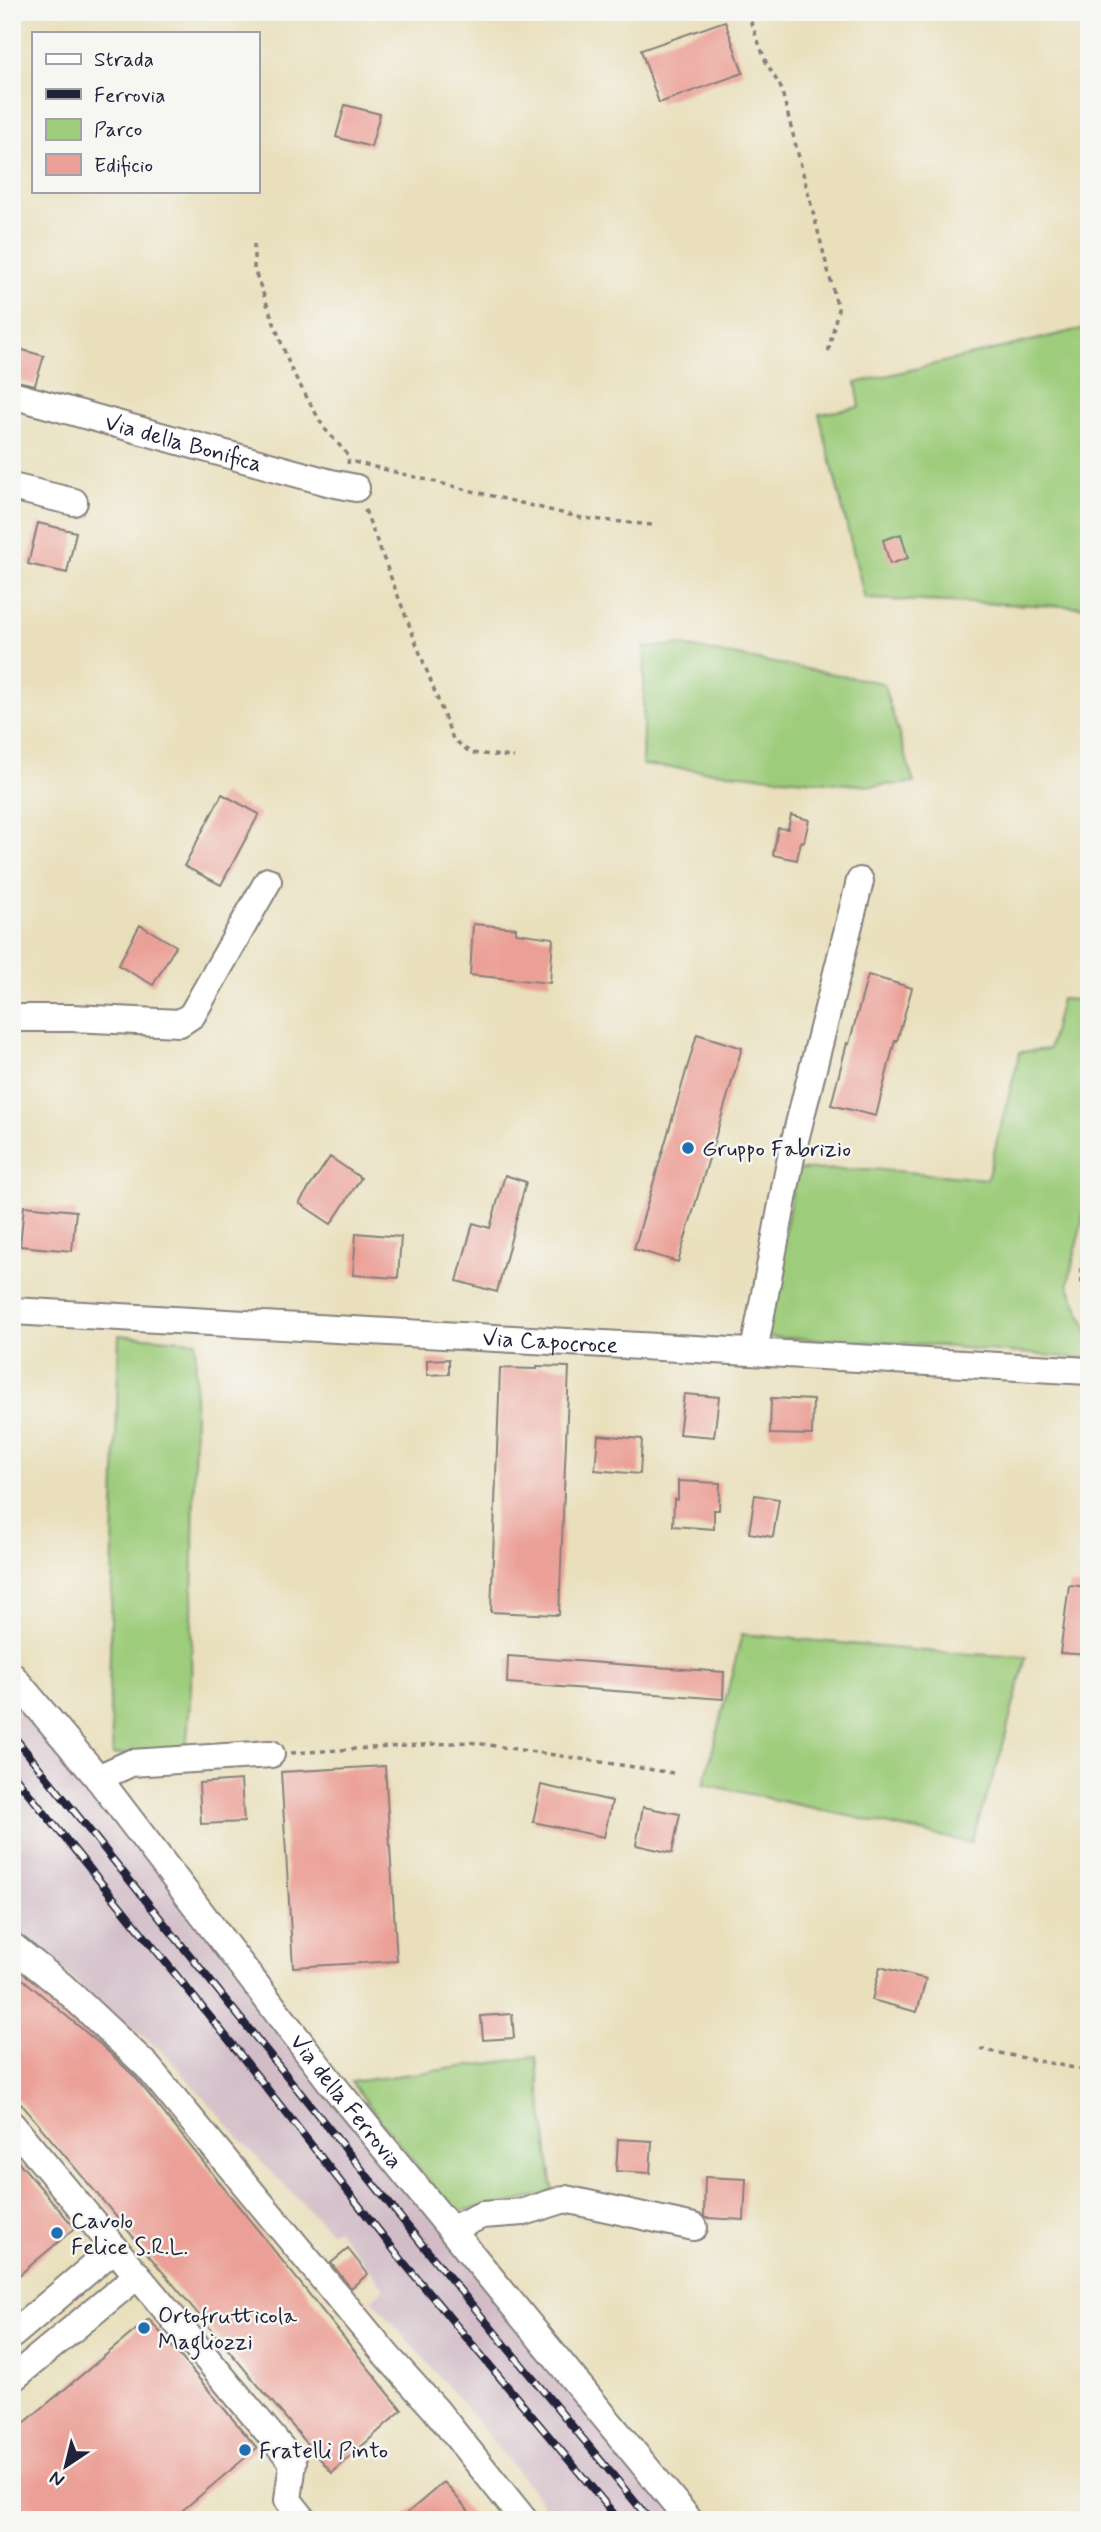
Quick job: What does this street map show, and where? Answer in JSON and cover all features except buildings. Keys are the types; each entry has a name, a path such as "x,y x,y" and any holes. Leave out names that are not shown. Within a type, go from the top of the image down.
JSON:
{"street":[{"name":"Via della Bonifica","path":"12,396 344,486"},
{"path":"12,487 74,502"},
{"path":"12,1018 180,1023 192,1015 268,881"},
{"path":"754,1351 792,1152 860,881"},
{"name":"Via Capocroce","path":"12,1311 1089,1371"},
{"name":"Via della Ferrovia","path":"12,1676 98,1778 332,2084 690,2520"},
{"path":"98,1778 131,1763 271,1754"},
{"path":"12,1946 62,1986 147,2066 388,2357 435,2409 524,2520"},
{"path":"12,2125 293,2462 288,2500 304,2520"},
{"path":"452,2229 482,2215 524,2212 565,2199 694,2227"},
{"path":"12,2335 115,2248"},
{"path":"12,2379 138,2274"}],"path":[{"path":"160,12 164,20"},
{"path":"747,12 766,62 781,88 838,309 828,353"},
{"path":"254,244 254,269 292,369 324,428 349,456 344,486 453,739 471,753 513,757"},
{"path":"348,461 582,519 652,525"},
{"path":"1089,1229 1080,1266 1083,1294 1089,1303"},
{"path":"271,1754 469,1742 673,1773"},
{"path":"980,2049 1089,2071"}],"shaded area":[{"path":"12,1687 677,2520 556,2520 458,2398 372,2299 384,2288 337,2229 330,2231 261,2162 165,2054 12,1931"}],"green space":[{"path":"1089,327 1089,607 865,599 819,414 860,407 856,383"},
{"path":"677,645 883,683 914,783 870,786 642,765 645,648"},
{"path":"1061,999 1089,1001 1089,1191 1068,1284 1089,1333 1089,1359 917,1344 766,1337 796,1170 871,1169 987,1179 1020,1052 1049,1049"},
{"path":"119,1335 196,1341 191,1688 186,1752 113,1755 109,1688"},
{"path":"742,1634 935,1652 1026,1657 999,1760 971,1843 704,1784"},
{"path":"536,2057 553,2191 510,2204 453,2212 351,2082"}],"railway":[{"path":"12,1734 425,2248 650,2520"},
{"path":"12,1773 228,2039 405,2264 619,2520"}],"place":[{"name":"Gruppo Fabrizio","path":"688,1148"},
{"name":"Cavolo Felice S.R.L.","path":"57,2233"},
{"name":"Ortofrutticola Magliozzi","path":"144,2328"},
{"name":"Fratelli Pinto","path":"245,2450"}]}
